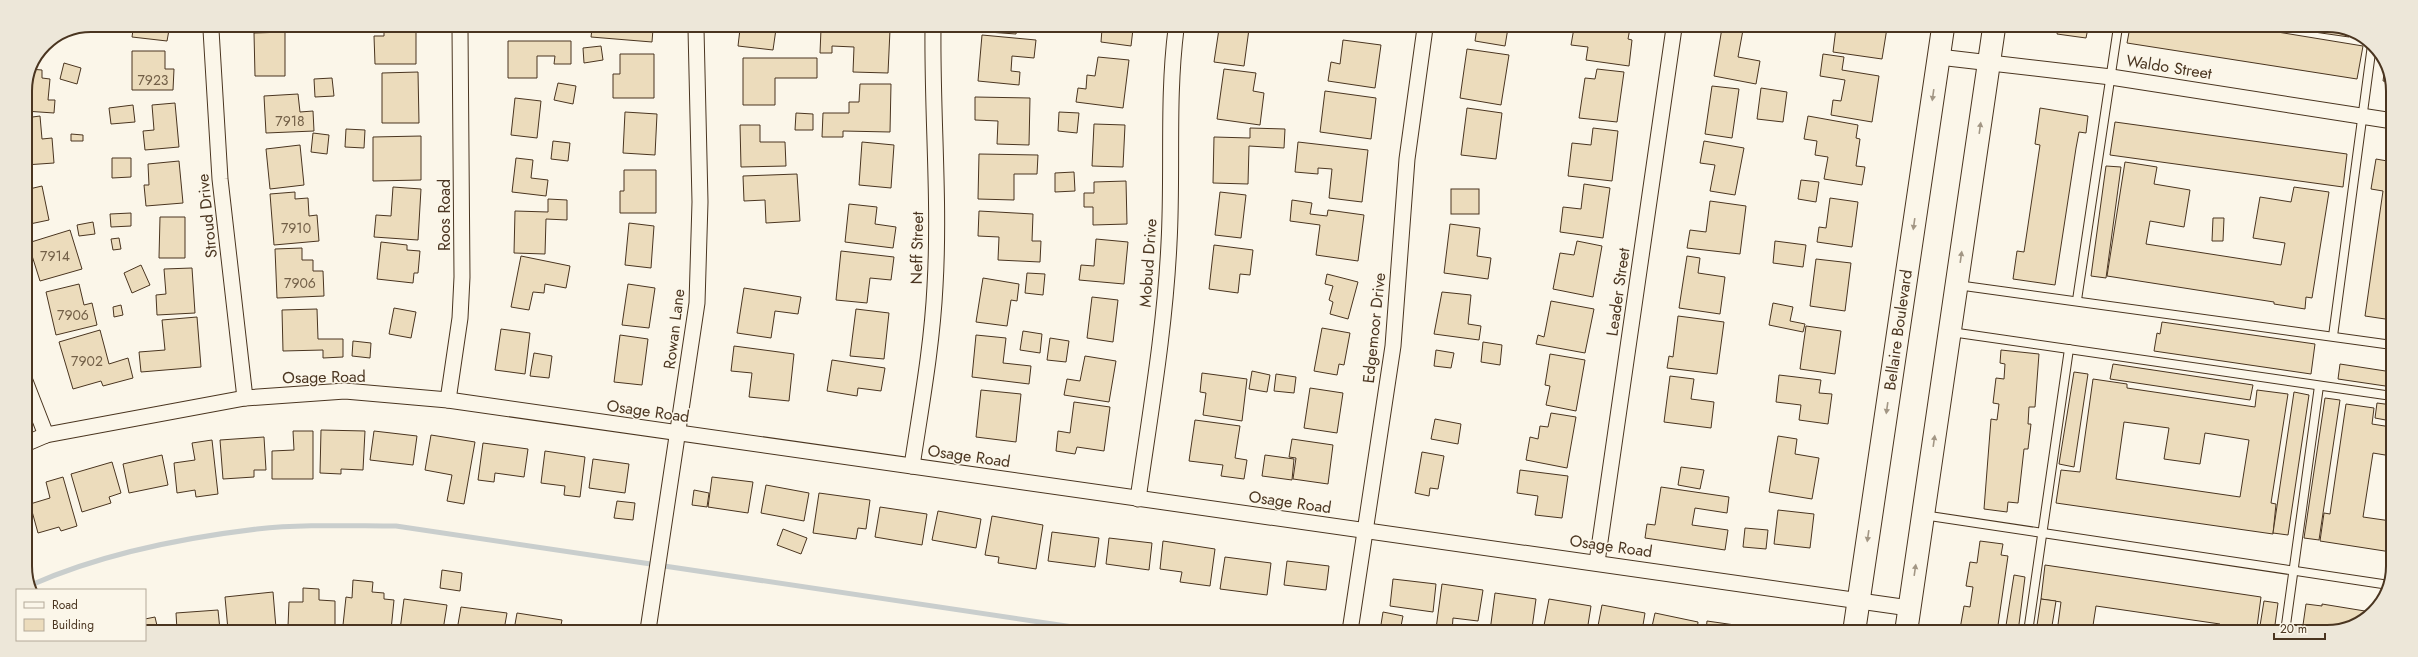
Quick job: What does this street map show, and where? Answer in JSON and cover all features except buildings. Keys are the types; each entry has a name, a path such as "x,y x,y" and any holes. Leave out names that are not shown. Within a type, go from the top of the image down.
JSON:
{"main road":[{"name":"Bellaire Boulevard","path":"1855,625 1942,32"},
{"path":"1907,625 1993,32"}],"street":[{"name":"Stroud Drive","path":"211,32 220,179 245,398"},
{"name":"Roos Road","path":"448,400 460,318 462,277 460,32"},
{"name":"Rowan Lane","path":"649,625 697,303 700,202 696,32"},
{"name":"Neff Street","path":"912,466 931,344 935,286 937,228 933,32"},
{"name":"Mobud Drive","path":"1138,499 1166,286 1170,243 1170,106 1176,32"},
{"name":"Edgemoor Drive","path":"1351,625 1393,346 1407,159 1424,32"},
{"name":"Leader Street","path":"1596,562 1673,32"},
{"name":"Waldo Street","path":"1939,57 2111,77 2386,120"},
{"name":"Osage Road","path":"32,441 46,436 245,398 345,391 448,400 1138,499 1596,562 1910,608"},
{"path":"32,399 46,436"}],"lane":[{"path":"2078,300 2117,32"},
{"path":"2332,336 2371,52"},
{"path":"1957,285 2078,300 2386,344"},
{"path":"1950,332 2386,395"},
{"path":"2029,625 2069,349"},
{"path":"2285,625 2320,386"},
{"path":"1923,515 2383,584"}],"waterway":[{"path":"35,583 85,564 113,556 199,537 292,526 396,526 1060,625"}]}
